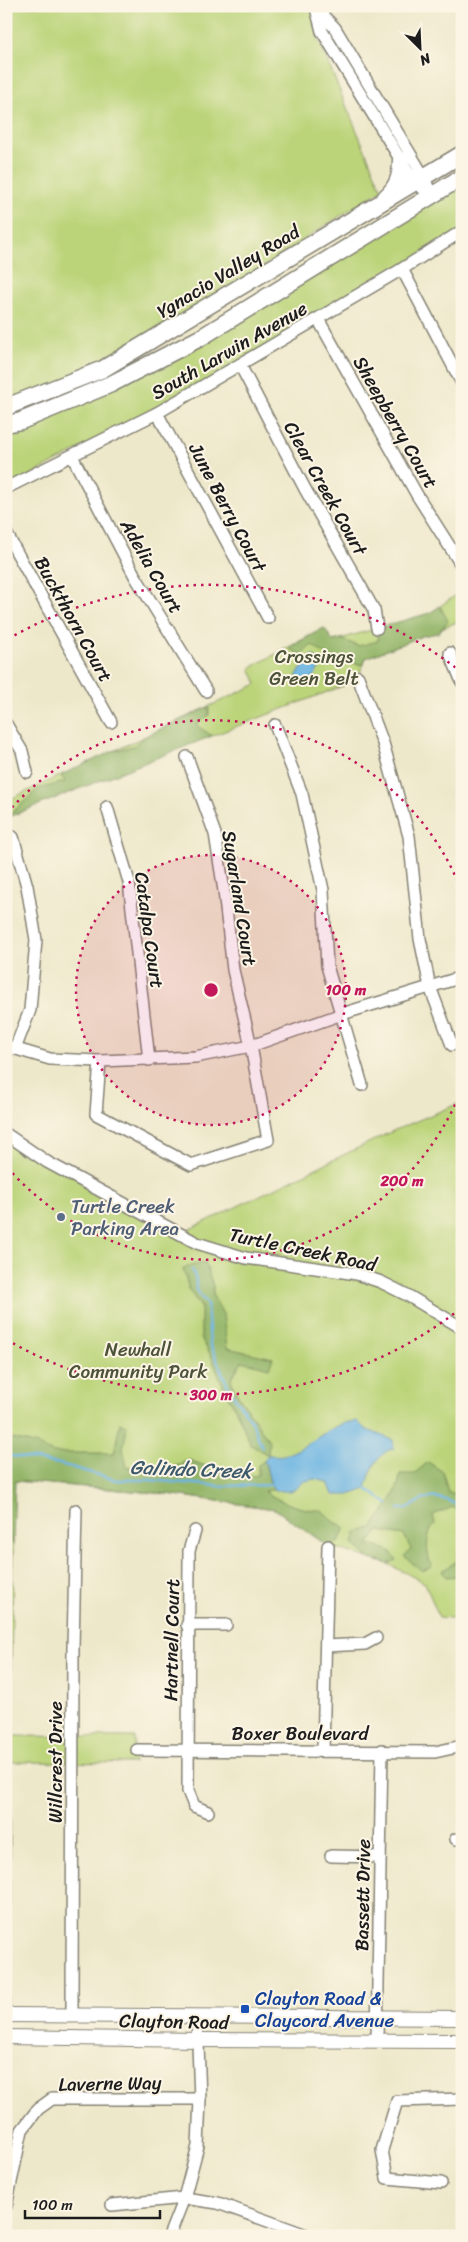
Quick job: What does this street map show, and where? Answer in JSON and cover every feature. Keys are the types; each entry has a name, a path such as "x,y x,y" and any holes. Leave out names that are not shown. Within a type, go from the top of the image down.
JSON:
{"highway":[{"name":"Ygnacio Valley Road","path":"6,406 103,369 462,154"},
{"path":"376,206 395,188 401,174 401,160"},
{"path":"6,424 21,421 111,384 200,338 462,177"}],"main road":[{"name":"Clayton Road","path":"6,2015 462,2018"},
{"name":"Clayton Road","path":"11,2035 197,2040 462,2041"}],"street":[{"path":"316,7 322,31 401,160 420,180"},
{"path":"316,7 335,28 420,180 431,195"},
{"name":"South Larwin Avenue","path":"6,488 157,412 318,319 462,231"},
{"path":"402,269 462,383"},
{"name":"Sheepberry Court","path":"318,319 417,495 462,566"},
{"name":"Clear Creek Court","path":"240,365 305,488 374,610 377,628"},
{"name":"June Berry Court","path":"157,412 268,618"},
{"name":"Adelia Court","path":"72,456 135,576 206,691"},
{"name":"Buckthorn Court","path":"6,533 111,722"},
{"path":"450,653 462,682"},
{"path":"358,678 383,743 409,836 420,939 430,987 452,1045"},
{"path":"6,724 22,751 27,772"},
{"path":"275,725 302,794 323,890 328,966 362,1085"},
{"name":"Sugarland Court","path":"100,1061 96,1114 191,1165 268,1140 233,970 224,891 214,834 187,757"},
{"name":"Catalpa Court","path":"107,807 129,882 149,1060"},
{"path":"13,837 27,886 36,940 30,1010 11,1047 50,1059 100,1061 195,1057 250,1046 342,1014 462,977"},
{"name":"Turtle Creek Road","path":"6,1134 47,1162 198,1243 246,1258 357,1274 381,1282 407,1295 462,1328"},
{"name":"Willcrest Drive","path":"72,2014 72,1648 76,1510"},
{"name":"Hartnell Court","path":"195,1531 189,1551 188,1791 194,1806 208,1812"},
{"path":"323,1750 328,1546"},
{"path":"188,1625 226,1625"},
{"path":"326,1646 365,1644 376,1638"},
{"name":"Boxer Boulevard","path":"137,1750 382,1750 435,1752 462,1746"},
{"name":"Bassett Drive","path":"377,2041 382,1750"},
{"path":"331,1856 380,1857"},
{"path":"169,2236 184,2198 198,2146 200,2099 197,2017"},
{"name":"Laverne Way","path":"6,2206 22,2130 38,2109 52,2099 200,2099"},
{"path":"441,2183 387,2178 382,2150 397,2100 462,2099"},
{"path":"112,2205 184,2198 218,2203 309,2236"}],"green space":[{"path":"6,6 315,6 317,37 382,190 323,227 200,310 103,369 6,407"},
{"path":"462,177 462,231 240,365 6,488 6,424 111,384"},
{"name":"Crossings Green Belt","path":"462,591 462,620 366,658 358,677 343,686 96,780 6,818 6,801 257,684 250,668 324,628 333,641 430,613"},
{"path":"440,606 448,621 438,633 422,636 366,658 363,665 334,660 312,645 301,655 288,648 324,628 333,641 342,639 358,646 378,641 377,628 430,613"},
{"path":"209,707 209,715 196,725 212,736 6,818 38,789 65,782 61,775 113,751 134,746 144,737"},
{"name":"Newhall Community Park","path":"462,1102 462,1619 439,1617 425,1583 388,1564 328,1546 275,1509 168,1494 6,1480 6,1134 180,1234 395,1130"},
{"path":"205,1262 213,1286 213,1296 223,1314 227,1348 273,1358 269,1368 242,1361 231,1379 234,1389 269,1441 268,1455 251,1445 201,1338 201,1307 189,1290 183,1268"},
{"path":"120,1422 127,1426 123,1449 127,1467 145,1466 167,1470 189,1460 239,1478 258,1475 258,1465 264,1461 274,1490 264,1491 292,1505 322,1510 333,1521 345,1527 339,1542 328,1546 275,1509 168,1494 15,1481 13,1544 6,1529 6,1437 38,1445 53,1453 114,1453"},
{"path":"428,1462 443,1472 448,1493 462,1494 462,1514 453,1507 433,1515 435,1524 428,1539 432,1567 422,1571 404,1556 411,1549 404,1535 379,1531 368,1544 390,1551 397,1560 388,1564 370,1559 353,1544 356,1532 372,1528 397,1489 400,1474 414,1474"},
{"path":"6,1529 13,1544 10,1736 135,1737 134,1763 11,1762 9,1980 6,2015"},
{"path":"462,1540 462,1580 458,1576 446,1577 442,1571 457,1561"}],"water":[{"path":"312,655 323,663 308,684 296,676"},
{"path":"357,1421 365,1429 393,1440 394,1448 383,1454 375,1464 366,1489 349,1495 333,1495 328,1482 314,1479 302,1482 293,1490 274,1490 264,1461 268,1455 282,1455 293,1452 329,1430 347,1422"}],"waterway":[{"path":"192,1270 196,1279 196,1290 207,1304 210,1344 230,1391 251,1420 262,1447"},
{"name":"Galindo Creek","path":"6,1455 60,1464 116,1480 149,1480 219,1486 270,1485 273,1483"},
{"name":"Galindo Creek","path":"364,1487 388,1504"},
{"name":"Galindo Creek","path":"399,1509 408,1508 420,1501 433,1497 462,1507"}],"place":[{"name":"Turtle Creek Parking Area","path":"61,1217"},
{"name":"Clayton Road & Claycord Avenue","path":"245,2009"}]}
